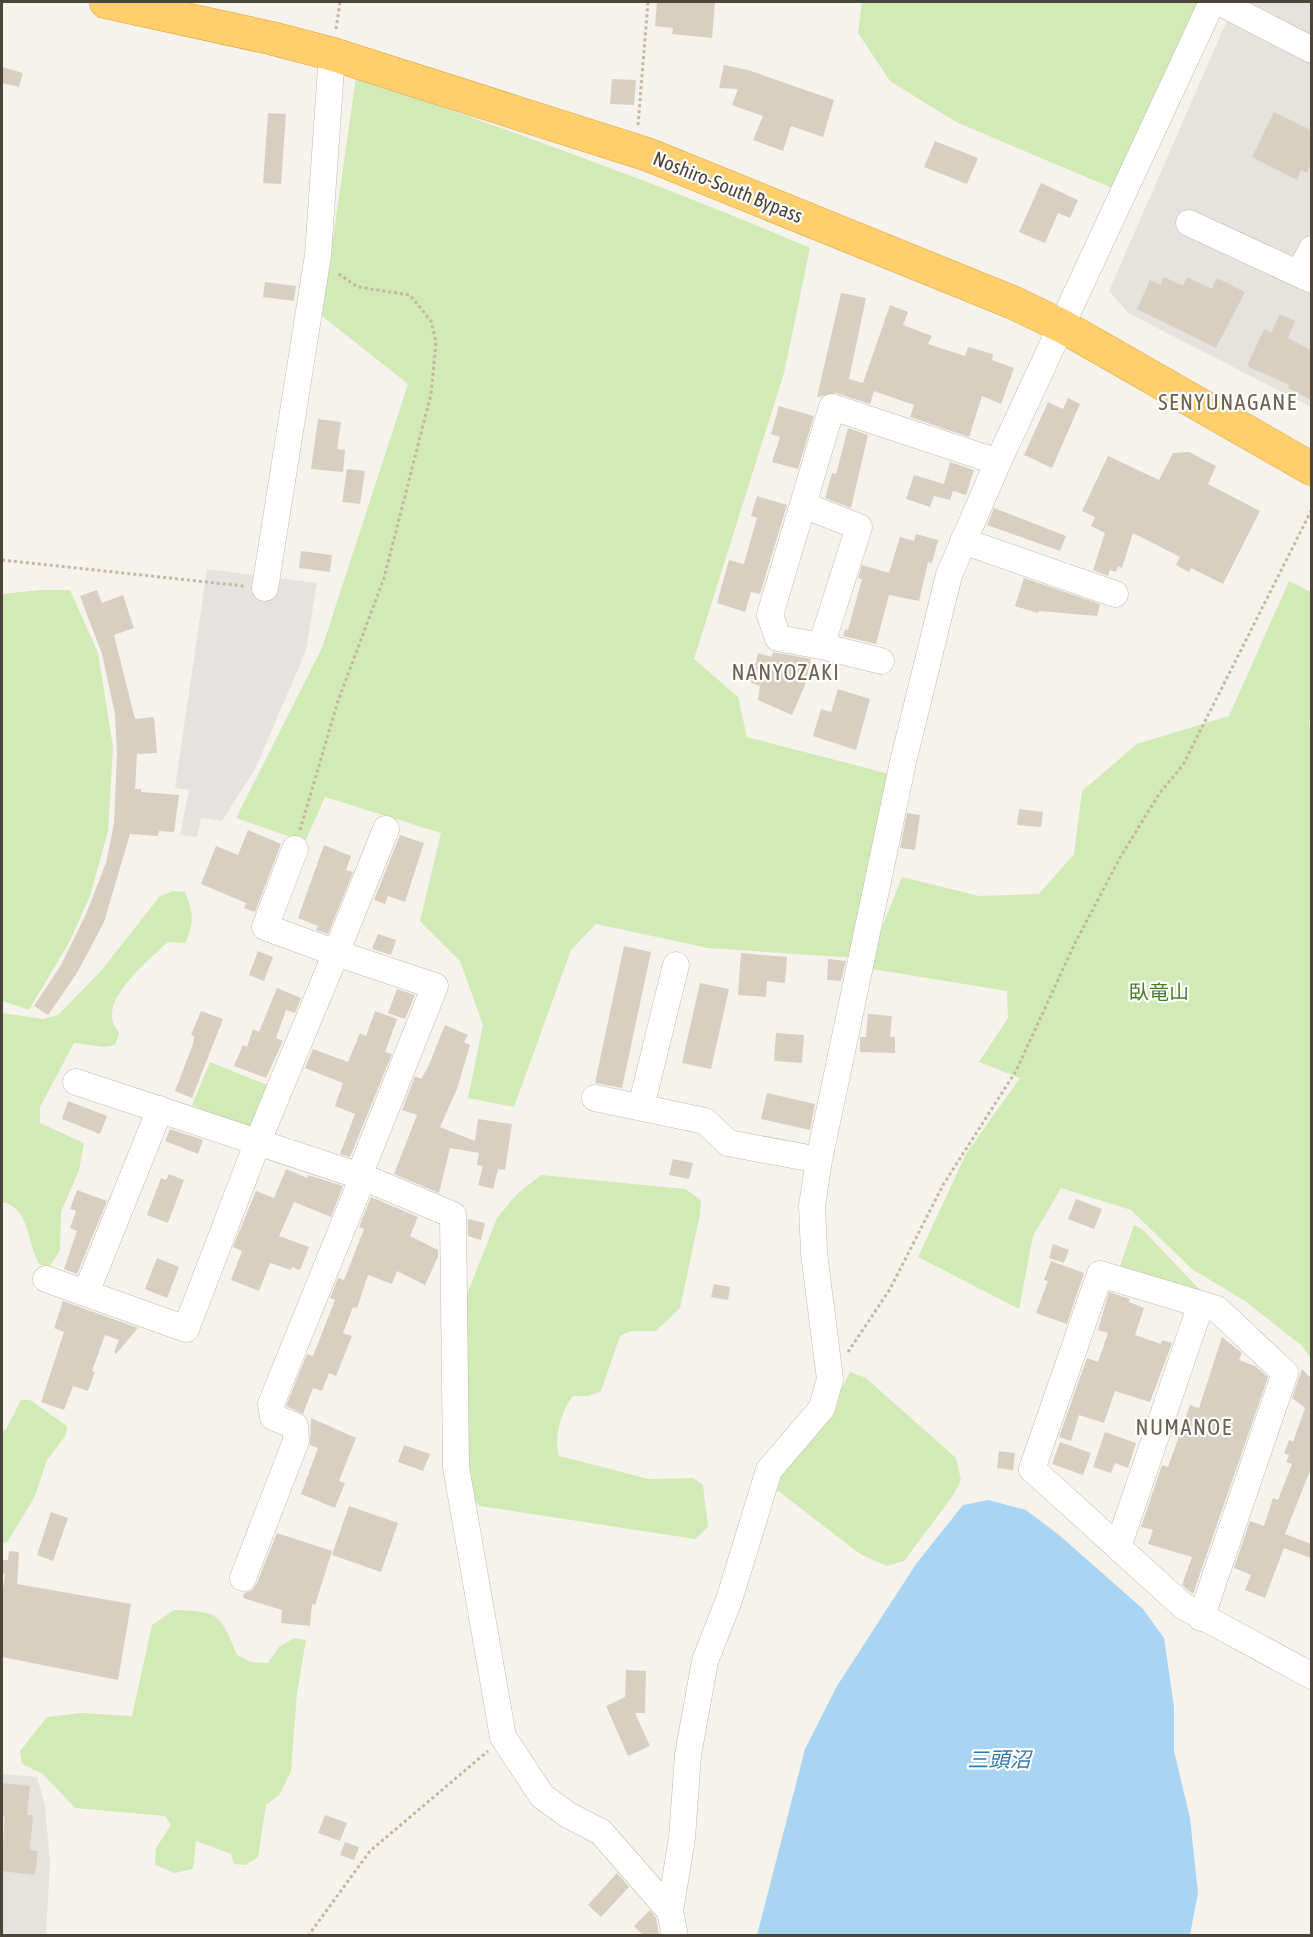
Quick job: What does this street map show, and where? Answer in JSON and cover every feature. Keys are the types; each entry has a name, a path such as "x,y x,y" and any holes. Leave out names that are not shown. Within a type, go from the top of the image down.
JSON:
{"highway":[{"name":"Noshiro-South Bypass","path":"106,2 260,35 332,54 636,150 873,245 1062,326 1311,469"}],"street":[{"path":"675,1935 670,1911 682,1838 688,1755 705,1661 729,1600 769,1470 822,1408 830,1378 814,1253 812,1206 819,1160 903,762 949,575 1212,2"},
{"path":"1219,2 1311,50"},
{"path":"265,588 320,238 332,54"},
{"path":"1190,223 1305,276 1311,249"},
{"path":"881,661 778,638 770,615 832,407 999,462"},
{"path":"803,505 859,526 821,646"},
{"path":"963,541 1115,594"},
{"path":"46,1279 186,1329 258,1141 386,829"},
{"path":"243,1578 296,1441 295,1426 273,1417 272,1404 435,986 266,927 294,849"},
{"path":"641,1107 675,965"},
{"path":"76,1082 361,1177 453,1215 456,1467 503,1737 542,1796 568,1815 601,1832 670,1911"},
{"path":"595,1098 705,1121 728,1143 819,1160"},
{"path":"86,1293 160,1109"},
{"path":"1201,1618 1285,1373 1216,1309 1100,1274 1032,1469 1183,1606 1201,1618 1311,1676"},
{"path":"1118,1546 1201,1304"}],"path":[{"path":"636,150 648,2"},
{"path":"294,849 338,700 384,578 431,394 436,342 431,321 410,295 358,287 345,281 333,270 320,238"},
{"path":"830,1378 890,1289 943,1185 1016,1071 1080,933 1120,856 1159,794 1183,765 1311,509"},
{"path":"2,560 265,588"},
{"path":"308,1935 370,1851 503,1737"}],"shaded area":[{"path":"1235,2 1311,2 1311,407 1128,313 1109,291"},
{"path":"207,569 317,583 306,651 256,767 222,821 201,818 197,837 180,835 189,790 175,788"},
{"path":"2,1774 37,1777 45,1805 50,1862 46,1935 2,1935"}],"green space":[{"path":"862,2 1200,2 1119,191 956,122 890,81 858,33"},
{"path":"356,77 584,158 810,248 784,373 694,659 738,697 747,737 901,777 856,958 708,948 596,924 571,950 514,1107 468,1098 483,1025 460,961 420,921 441,833 325,797 305,842 236,818 322,648 408,384 322,316"},
{"name":"臥竜山","path":"1289,581 1311,592 1312,715 1309,720 1312,746 1311,1359 1301,1345 1245,1301 1192,1269 1131,1210 1061,1188 1033,1236 1019,1309 918,1257 966,1154 1020,1078 979,1062 1008,1018 1007,991 866,968 902,877 979,896 1039,894 1074,854 1082,791 1137,744 1229,716"},
{"path":"70,590 98,653 113,747 108,831 90,896 70,941 29,1010 2,1001 2,594"},
{"path":"173,891 185,892 190,905 192,923 185,943 168,942 124,986 113,1007 112,1019 119,1034 115,1045 104,1047 74,1043 40,1107 40,1123 84,1143 79,1170 61,1212 60,1250 50,1266 40,1265 23,1219 18,1211 2,1202 2,1013 43,1019 58,1015 101,971 160,896"},
{"path":"210,1062 272,1087 255,1131 192,1105"},
{"path":"541,1175 685,1189 701,1200 680,1308 656,1331 631,1331 620,1336 601,1391 588,1396 573,1396 562,1416 557,1441 559,1456 649,1479 693,1478 703,1485 708,1527 695,1539 480,1506 472,1499 464,1442 466,1297 497,1218 517,1194"},
{"path":"1134,1225 1143,1230 1199,1289 1198,1296 1119,1269"},
{"path":"850,1372 866,1378 956,1458 961,1480 952,1497 904,1561 887,1566 860,1554 777,1490 785,1465 830,1411"},
{"path":"21,1400 30,1400 67,1426 66,1435 47,1460 35,1496 8,1541 2,1544 2,1432 6,1429"},
{"path":"174,1610 201,1612 216,1618 222,1623 237,1655 251,1662 268,1663 279,1647 294,1638 306,1640 297,1693 291,1771 280,1794 266,1805 258,1857 246,1865 234,1864 231,1854 196,1841 193,1869 175,1873 155,1865 156,1848 171,1825 165,1816 75,1808 43,1774 22,1764 20,1751 47,1717 81,1713 132,1716 152,1625"}],"water":[{"name":"三頭沼","path":"988,1500 1026,1510 1059,1535 1143,1609 1164,1638 1174,1707 1174,1751 1190,1818 1198,1893 1190,1935 757,1935 805,1749 837,1686 916,1564 963,1505"}],"building":[{"path":"657,2 715,2 712,38 672,34 673,28 655,26"},
{"path":"724,65 748,70 834,100 823,137 791,126 783,151 753,140 763,116 732,105 738,89 719,88"},
{"path":"2,67 23,73 19,87 2,83"},
{"path":"612,79 636,80 634,105 610,104"},
{"path":"1274,112 1311,130 1311,163 1307,173 1301,170 1297,180 1252,157"},
{"path":"268,113 286,114 281,184 263,183"},
{"path":"935,141 978,158 967,184 924,167"},
{"path":"1041,183 1078,200 1070,218 1058,213 1045,243 1019,232"},
{"path":"1164,277 1183,286 1187,277 1212,289 1217,278 1245,292 1216,348 1137,309 1150,280 1160,285"},
{"path":"265,282 296,286 294,301 263,297"},
{"path":"841,293 866,298 849,379 863,383 890,305 908,312 903,325 932,336 928,344 965,356 968,347 993,354 992,360 1014,368 1001,404 982,396 969,437 910,417 914,405 874,391 870,404 836,393 817,397"},
{"path":"1280,314 1295,321 1288,338 1311,350 1311,400 1288,388 1289,385 1247,366 1264,329 1271,333"},
{"path":"1068,398 1080,404 1052,468 1024,455 1048,402 1063,409"},
{"path":"779,406 814,416 798,469 772,462 780,437 771,434"},
{"path":"318,419 341,422 337,449 345,450 343,472 311,469"},
{"path":"848,428 868,435 851,508 825,498 832,473 836,474"},
{"path":"1189,452 1216,466 1208,484 1260,511 1223,584 1191,568 1189,572 1176,565 1180,557 1133,533 1122,568 1118,566 1116,572 1110,570 1108,576 1093,570 1105,533 1091,526 1095,517 1082,511 1108,456 1159,480 1173,453"},
{"path":"950,462 974,470 966,495 953,491 950,500 934,496 930,507 906,499 914,475 944,484"},
{"path":"347,469 365,471 360,504 342,502"},
{"path":"757,496 787,505 760,594 751,592 745,612 717,603 729,560 744,564 757,518 751,516"},
{"path":"994,508 1066,536 1060,551 987,525"},
{"path":"916,534 938,540 932,563 928,562 919,601 889,595 876,644 843,636 845,629 848,630 862,579 858,578 862,565 889,573 900,537 914,541"},
{"path":"301,551 332,555 330,572 299,568"},
{"path":"1024,578 1100,604 1097,616 1039,611 1038,613 1015,606"},
{"path":"97,590 102,603 123,595 134,628 114,635 135,719 154,717 157,753 137,754 135,789 141,789 141,792 179,795 174,832 159,831 158,836 130,834 104,922 77,973 48,1015 34,1006 61,965 86,914 106,863 114,824 117,754 115,714 102,654 80,596"},
{"path":"773,652 811,659 805,685 792,715 758,700 760,686 751,683 758,653 772,657"},
{"path":"838,689 870,699 856,750 813,736 821,709 831,712"},
{"path":"1019,809 1043,812 1041,827 1017,825"},
{"path":"907,813 920,815 915,850 900,848"},
{"path":"248,830 281,844 255,912 244,908 246,903 201,884 216,846 238,855"},
{"path":"400,835 424,843 405,902 388,896 385,904 374,900"},
{"path":"324,845 351,856 346,870 353,872 328,934 316,930 318,926 298,918"},
{"path":"378,934 396,940 391,955 372,949"},
{"path":"624,946 651,952 622,1088 595,1083"},
{"path":"258,951 273,957 264,981 249,975"},
{"path":"741,953 787,957 785,983 767,981 766,997 738,995"},
{"path":"828,959 846,961 841,981 827,980"},
{"path":"700,983 729,989 711,1069 682,1063"},
{"path":"277,988 301,998 295,1013 286,1010 276,1038 283,1041 266,1078 234,1066 243,1045 247,1047 253,1029 259,1032"},
{"path":"397,989 415,995 405,1019 388,1013"},
{"path":"201,1011 223,1019 192,1098 175,1091 193,1044 194,1036 191,1035"},
{"path":"375,1011 397,1019 385,1052 392,1054 350,1157 340,1154 355,1114 335,1106 343,1083 305,1068 313,1049 348,1062 360,1033 366,1036"},
{"path":"868,1014 892,1016 890,1037 895,1037 895,1053 860,1052 860,1037 866,1037"},
{"path":"445,1025 468,1035 464,1042 470,1045 457,1089 440,1127 475,1141 478,1119 512,1124 505,1170 498,1169 493,1189 478,1185 483,1166 477,1165 479,1153 450,1148 439,1193 394,1174 417,1115 402,1110 415,1076 421,1079 428,1067"},
{"path":"776,1033 804,1035 802,1063 774,1061"},
{"path":"767,1093 815,1104 810,1130 761,1119"},
{"path":"68,1101 107,1116 100,1134 62,1119"},
{"path":"170,1129 203,1140 198,1154 165,1141"},
{"path":"673,1159 693,1163 689,1179 669,1175"},
{"path":"286,1169 307,1178 308,1175 343,1186 331,1217 294,1202 279,1236 309,1247 300,1270 292,1267 291,1270 270,1263 259,1291 231,1280 242,1251 233,1247 256,1191 274,1198"},
{"path":"169,1174 184,1180 168,1223 147,1215 161,1178 166,1180"},
{"path":"77,1190 107,1201 77,1274 64,1269 77,1231 70,1228 76,1211 70,1209"},
{"path":"371,1197 418,1217 410,1236 438,1250 438,1257 425,1285 397,1271 392,1284 368,1275 357,1308 353,1307 343,1333 352,1336 336,1376 329,1373 322,1391 313,1388 303,1414 286,1406 307,1354 313,1356 335,1300 330,1298 338,1278 344,1280 364,1229 359,1227"},
{"path":"1076,1199 1102,1209 1094,1229 1068,1219"},
{"path":"468,1219 485,1223 481,1240 468,1236"},
{"path":"1053,1244 1069,1250 1064,1263 1049,1258"},
{"path":"157,1258 179,1267 167,1298 145,1289"},
{"path":"1051,1261 1084,1273 1067,1324 1036,1313 1048,1281 1044,1280"},
{"path":"714,1284 730,1287 728,1300 711,1297"},
{"path":"1109,1292 1130,1299 1129,1302 1144,1308 1135,1335 1161,1344 1162,1340 1172,1343 1150,1402 1115,1391 1104,1423 1079,1415 1071,1441 1059,1437 1087,1358 1098,1362 1108,1333 1098,1330"},
{"path":"63,1301 138,1328 116,1354 114,1352 119,1340 105,1335 92,1371 95,1372 88,1391 73,1386 64,1410 41,1402 64,1332 54,1328"},
{"path":"1222,1337 1242,1353 1239,1360 1255,1366 1268,1377 1193,1594 1182,1585 1192,1557 1148,1544 1153,1530 1141,1527 1162,1465 1168,1467 1190,1405 1199,1408"},
{"path":"1302,1369 1311,1378 1311,1468 1285,1534 1311,1544 1311,1558 1284,1548 1265,1598 1245,1590 1251,1575 1234,1568 1250,1521 1264,1526 1273,1498 1278,1500 1292,1464 1286,1462 1289,1455 1284,1453 1289,1440 1293,1442 1305,1408 1292,1398"},
{"path":"311,1418 356,1438 339,1481 345,1483 335,1508 301,1494 318,1448 310,1445"},
{"path":"1105,1432 1136,1443 1128,1468 1115,1463 1111,1473 1093,1467"},
{"path":"1060,1442 1091,1453 1083,1475 1052,1464"},
{"path":"404,1445 430,1454 423,1471 398,1462"},
{"path":"999,1451 1015,1453 1013,1470 997,1468"},
{"path":"349,1506 398,1523 381,1572 332,1555"},
{"path":"51,1512 68,1518 53,1561 37,1555"},
{"path":"277,1533 332,1551 315,1605 312,1604 310,1626 281,1623 282,1610 243,1598 244,1593 252,1590 257,1583"},
{"path":"9,1551 19,1552 17,1584 131,1604 118,1680 2,1657 2,1596 5,1574 2,1573 2,1560 8,1560"},
{"path":"626,1670 646,1671 645,1713 635,1713 650,1746 628,1756 606,1706 625,1697"},
{"path":"2,1783 30,1786 27,1815 33,1815 30,1850 38,1851 35,1875 2,1871 5,1816 2,1816"},
{"path":"325,1815 347,1823 340,1841 318,1833"},
{"path":"345,1842 359,1847 354,1860 340,1855"},
{"path":"617,1873 629,1887 601,1917 588,1905"},
{"path":"650,1910 656,1918 659,1935 643,1935 634,1926"}],"district":[{"name":"SENYUNAGANE","path":"1228,402"},
{"name":"NANYOZAKI","path":"786,672"},
{"name":"NUMANOE","path":"1184,1427"}]}
